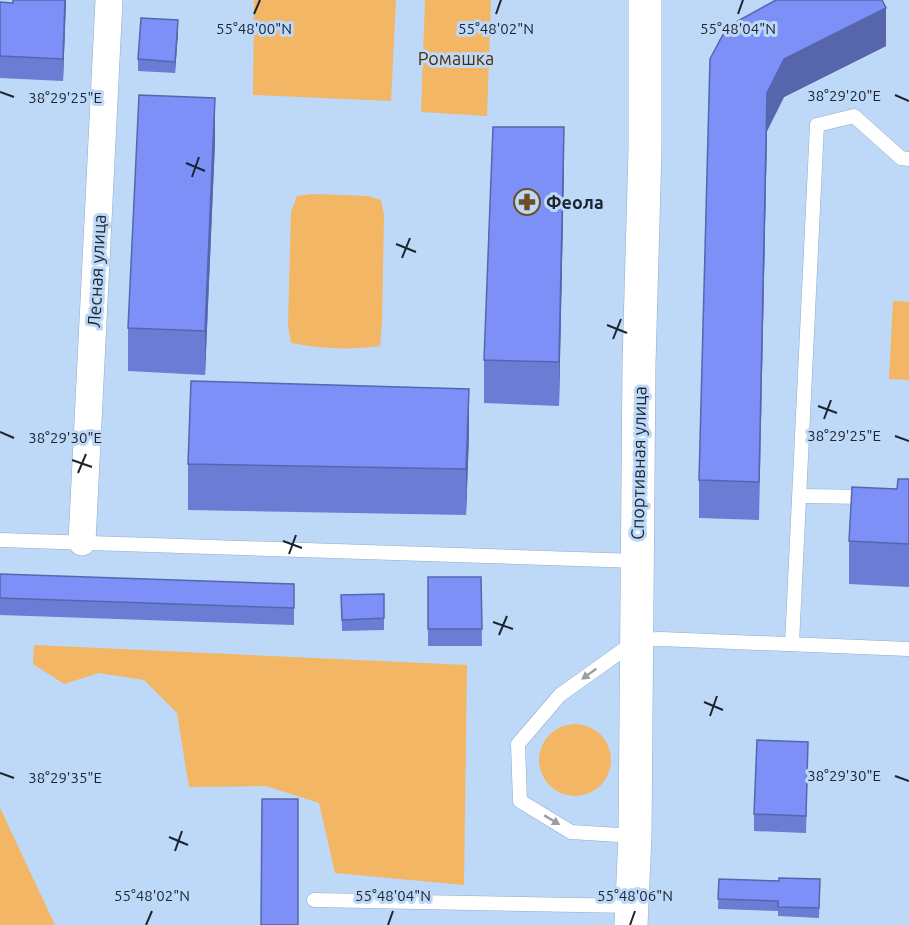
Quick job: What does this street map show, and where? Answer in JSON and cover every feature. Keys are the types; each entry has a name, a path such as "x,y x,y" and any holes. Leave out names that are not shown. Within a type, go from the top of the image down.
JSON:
{"street":[{"name":"Лесная улица","path":"82,542 109,0"},
{"name":"Спортивная улица","path":"631,916 635,836 645,0"}],"lane":[{"path":"792,644 817,125 854,116 901,158 909,159"},
{"path":"800,496 887,497"},
{"path":"0,540 637,561"},
{"path":"635,836 571,831 520,801 518,744 560,695 637,640 909,649"},
{"path":"314,900 631,916"}],"green space":[{"path":"254,0 396,0 391,101 253,95"},
{"name":"Ромашка","path":"425,0 491,0 487,116 421,112"},
{"path":"312,194 369,196 381,200 384,215 380,346 336,348 291,343 288,325 291,212 297,196"},
{"path":"893,301 909,302 909,380 889,379"},
{"path":"34,645 467,665 464,885 335,873 319,803 266,786 189,787 177,713 144,680 99,673 64,684 33,664"},
{"path":"575,724 595,730 605,740 611,760 605,780 595,790 575,796 555,790 545,780 539,760 545,740 555,730"},
{"path":"0,808 55,925 0,925"}],"building":[{"path":"13,0 65,0 63,59 0,56 0,2 13,3"},
{"path":"776,0 882,0 886,8 784,59 767,93 759,482 699,480 710,59 727,27"},
{"path":"141,18 178,20 175,62 138,59"},
{"path":"139,95 215,98 205,331 128,328"},
{"path":"493,127 564,127 559,362 484,360"},
{"path":"191,381 469,389 466,469 188,464"},
{"path":"898,479 909,479 909,544 849,541 852,487 897,489"},
{"path":"0,574 294,584 294,608 0,598"},
{"path":"428,577 481,577 482,629 428,629"},
{"path":"384,594 384,618 342,620 341,595"},
{"path":"757,740 808,742 806,816 754,814"},
{"path":"262,799 298,799 298,925 261,925"},
{"path":"779,878 820,879 819,908 778,907 778,901 718,899 719,879 779,881"}],"place":[{"name":"Феола","path":"527,202"}]}
